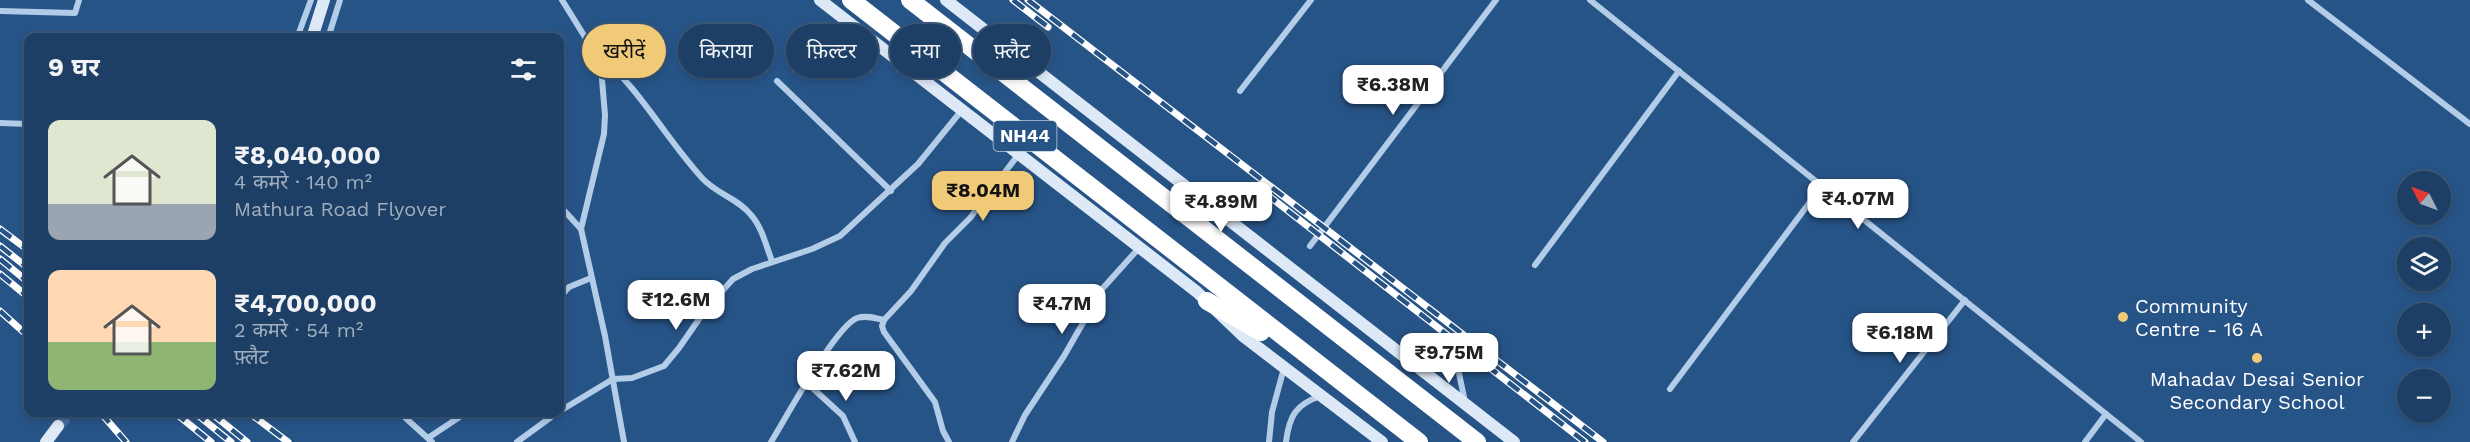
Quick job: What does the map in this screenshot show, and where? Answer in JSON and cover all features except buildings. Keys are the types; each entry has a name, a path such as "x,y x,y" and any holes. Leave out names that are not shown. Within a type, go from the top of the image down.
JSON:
{"highway":[{"name":"NH44","path":"851,0 1419,442"},
{"name":"NH44","path":"910,0 1477,442"},
{"path":"1208,301 1318,364"}],"main road":[{"path":"314,33 324,0"},
{"path":"820,0 1208,301 1243,336 1382,442"},
{"path":"946,0 1514,442"},
{"path":"46,442 58,426"}],"street":[{"path":"0,11 75,13 79,0"},
{"path":"299,33 311,0"},
{"path":"330,33 340,0"},
{"path":"562,0 582,32"},
{"path":"1239,91 1311,0"},
{"path":"1310,246 1496,0"},
{"path":"1590,0 2140,442"},
{"path":"2308,0 2470,124"},
{"path":"1535,265 1679,71"},
{"path":"602,78 604,134 581,229 624,442"},
{"path":"625,78 705,182 751,214 759,227 772,261"},
{"path":"777,81 891,191"},
{"path":"564,409 613,379 632,378 664,366 706,309 733,279 772,261 812,249 840,236 918,164 962,111"},
{"path":"0,123 24,124"},
{"path":"949,442 942,430 935,402 882,326 884,320 911,291 945,243 981,205 1018,155"},
{"path":"1670,389 1822,186"},
{"path":"564,210 581,229"},
{"path":"1012,442 1034,400 1064,356 1103,288 1140,248"},
{"path":"564,293 570,287 591,278"},
{"path":"1853,442 1965,300"},
{"path":"771,442 832,343 848,325 856,318 871,316 884,320"},
{"path":"1456,359 1465,404"},
{"path":"1269,442 1272,412 1284,368"},
{"path":"807,383 843,416 855,442"},
{"path":"1286,442 1287,427 1297,408 1306,401 1322,396"},
{"path":"2085,442 2106,414"},
{"path":"405,417 430,440 460,417"},
{"path":"517,442 552,417"}],"tunnel":[{"path":"58,426 66,417"}],"railway":[{"path":"1013,0 1044,24"},
{"path":"1028,0 1603,442"},
{"path":"1265,193 1585,442"},
{"path":"0,229 24,247"},
{"path":"0,246 24,265"},
{"path":"0,259 24,279"},
{"path":"0,274 24,294"},
{"path":"0,311 24,332"},
{"path":"104,417 126,442"},
{"path":"180,417 211,442"},
{"path":"200,417 231,442"},
{"path":"216,417 247,442"},
{"path":"255,417 288,442"}],"place":[{"name":"Community Centre - 16 A","path":"2123,317"},
{"name":"Mahadav Desai Senior Secondary School","path":"2257,358"}]}
